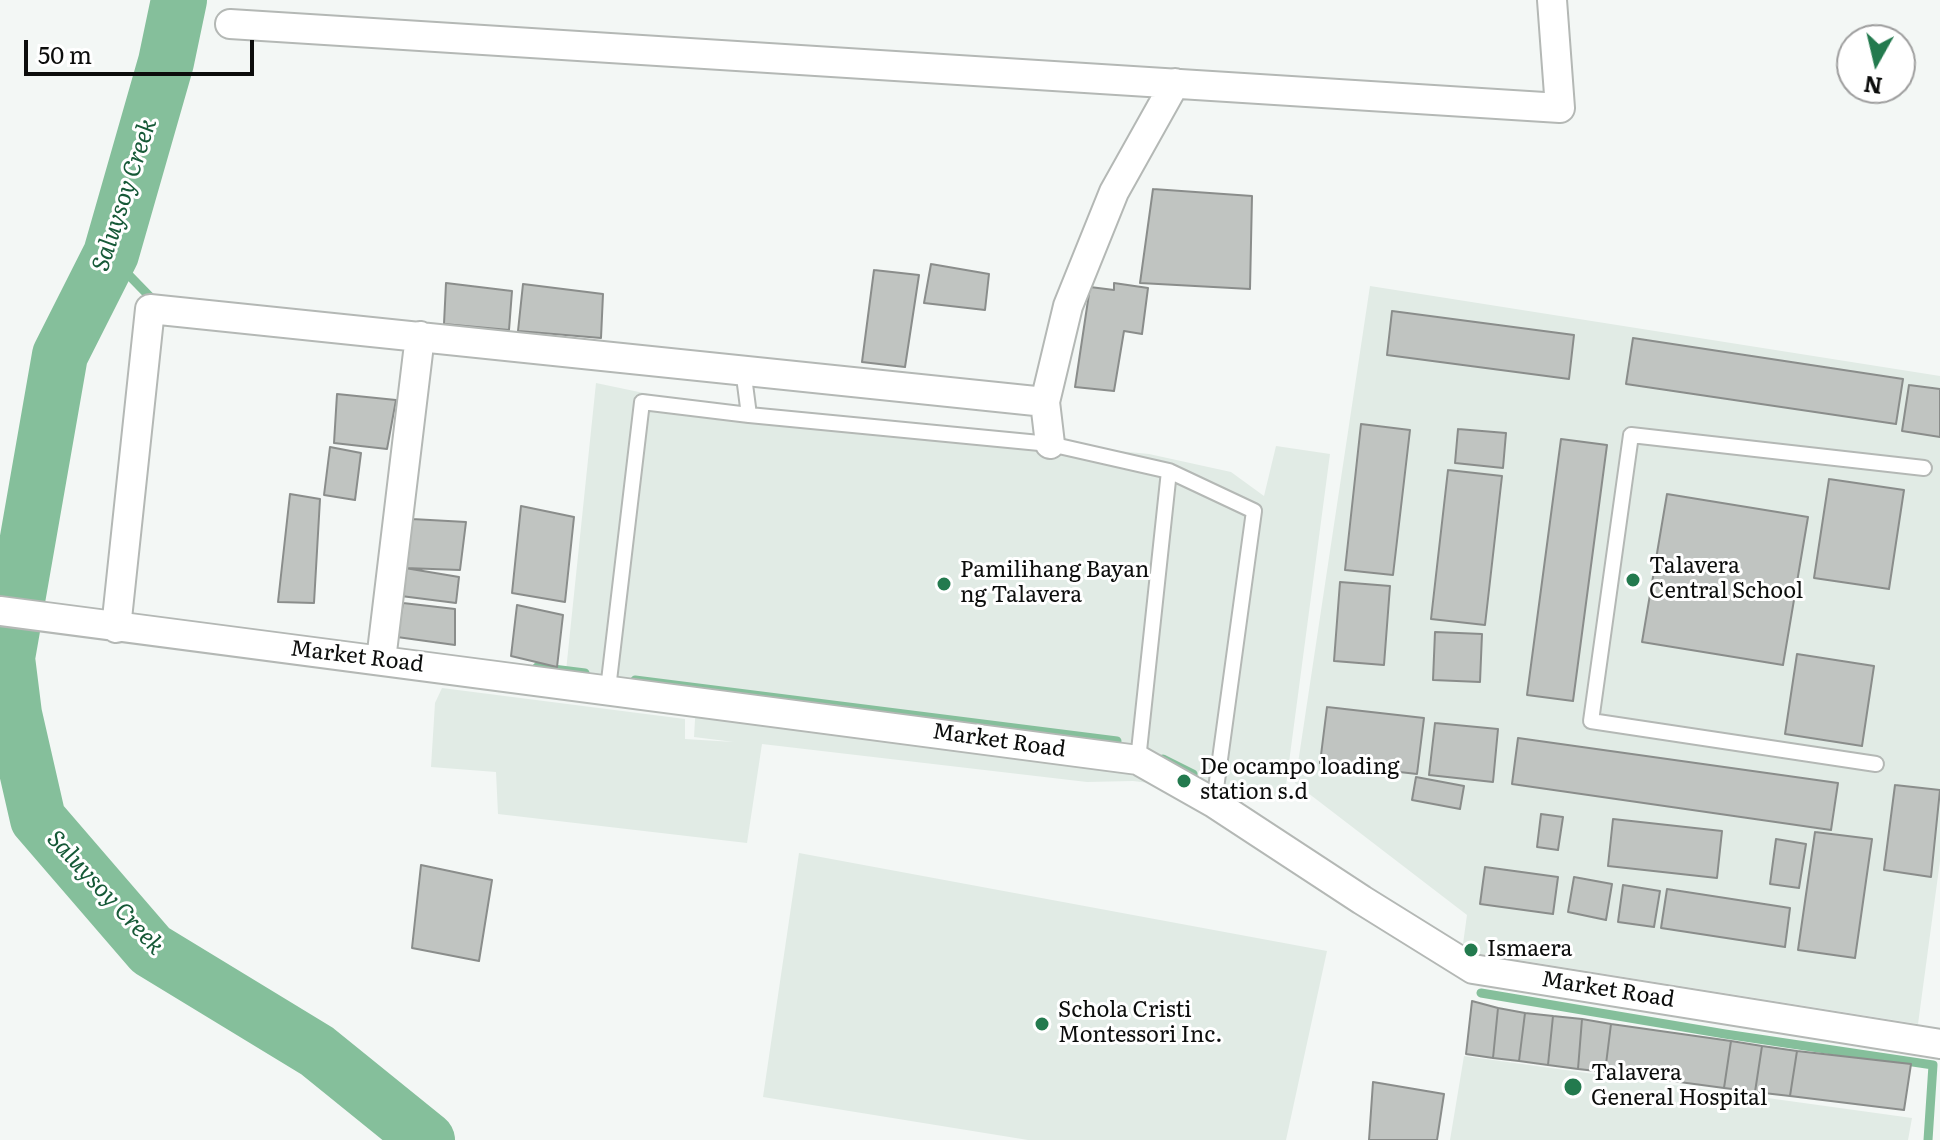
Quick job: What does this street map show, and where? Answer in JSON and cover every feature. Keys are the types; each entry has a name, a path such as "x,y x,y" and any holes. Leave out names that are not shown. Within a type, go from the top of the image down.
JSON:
{"street":[{"path":"230,24 1560,108 1552,0"},
{"path":"1050,444 1045,402 1068,306 1114,192 1175,83"},
{"path":"115,628 150,309 1045,402"},
{"path":"381,660 420,336"},
{"name":"Market Road","path":"0,611 1138,760 1214,803 1473,969 1940,1044"}],"lane":[{"path":"743,369 749,415"},
{"path":"608,689 642,402 1050,444 1169,471 1254,511 1214,803"},
{"path":"1876,764 1591,721 1631,435 1924,468"},
{"path":"1138,760 1169,471"}],"shaded area":[{"name":"Talavera Central School","path":"1370,286 1940,376 1940,861 1918,1024 1462,951 1467,915 1295,783"},
{"name":"Pamilihang Bayan ng Talavera","path":"596,383 749,415 1149,454 1231,472 1264,496 1276,446 1330,454 1284,800 1133,781 1087,782 762,744 747,843 498,814 496,772 431,767 435,703 442,688 685,719 685,739 734,742 694,737 697,686 566,671"},
{"name":"Schola Cristi Montessori Inc.","path":"799,853 1327,951 1286,1140 1028,1140 763,1097"},
{"name":"Talavera General Hospital","path":"1464,1056 1912,1118 1908,1140 1450,1140"}],"building":[{"path":"1153,189 1252,196 1250,289 1140,283"},
{"path":"931,264 989,274 985,310 924,303"},
{"path":"874,270 919,275 905,367 862,362"},
{"path":"446,283 512,291 509,330 444,324"},
{"path":"1114,283 1148,288 1142,334 1124,331 1114,391 1075,387 1090,287 1114,290"},
{"path":"523,284 603,294 601,338 518,331"},
{"path":"1392,311 1574,335 1569,379 1387,355"},
{"path":"1633,338 1903,379 1896,424 1626,384"},
{"path":"1909,385 1940,389 1940,437 1902,431"},
{"path":"337,394 396,400 387,449 334,443"},
{"path":"1361,424 1410,430 1393,575 1345,570"},
{"path":"1458,429 1506,433 1503,468 1455,463"},
{"path":"1561,439 1607,445 1573,701 1527,695"},
{"path":"330,447 361,453 355,500 324,495"},
{"path":"1448,470 1502,476 1485,625 1431,619"},
{"path":"1829,479 1904,490 1889,589 1814,578"},
{"path":"290,494 320,499 314,603 278,602"},
{"path":"1667,494 1808,517 1783,665 1642,642"},
{"path":"521,506 574,517 565,602 512,593"},
{"path":"412,519 466,522 460,570 405,568"},
{"path":"405,568 459,577 456,603 401,596"},
{"path":"1340,582 1390,586 1384,665 1334,661"},
{"path":"403,603 455,609 455,645 397,637"},
{"path":"517,605 563,615 557,667 511,656"},
{"path":"1435,632 1482,634 1480,682 1433,680"},
{"path":"1797,654 1874,666 1862,746 1785,734"},
{"path":"1327,707 1424,718 1417,774 1320,763"},
{"path":"1435,723 1498,729 1493,782 1429,775"},
{"path":"1518,738 1838,783 1831,830 1512,784"},
{"path":"1416,777 1464,786 1460,809 1412,800"},
{"path":"1895,785 1940,790 1931,877 1884,870"},
{"path":"1541,814 1563,817 1558,850 1537,847"},
{"path":"1613,819 1722,831 1717,878 1608,866"},
{"path":"1815,832 1872,839 1855,958 1798,950"},
{"path":"1776,839 1806,844 1799,888 1770,884"},
{"path":"421,865 492,880 479,961 412,948"},
{"path":"1485,867 1558,877 1553,914 1480,904"},
{"path":"1574,877 1612,884 1606,920 1568,912"},
{"path":"1623,885 1660,891 1654,927 1618,922"},
{"path":"1667,889 1790,908 1785,947 1661,928"},
{"path":"1472,1001 1498,1008 1493,1058 1466,1054"},
{"path":"1498,1008 1525,1013 1519,1061 1493,1058"},
{"path":"1525,1013 1553,1016 1548,1065 1519,1061"},
{"path":"1553,1016 1582,1019 1578,1069 1548,1065"},
{"path":"1582,1019 1611,1024 1605,1072 1578,1069"},
{"path":"1611,1024 1731,1041 1724,1088 1605,1072"},
{"path":"1731,1041 1762,1046 1755,1092 1724,1088"},
{"path":"1762,1046 1797,1051 1790,1096 1755,1092"},
{"path":"1797,1051 1911,1064 1904,1110 1790,1096"},
{"path":"1373,1082 1444,1094 1437,1140 1369,1140"}],"waterway":[{"name":"Saluysoy Creek","path":"179,0 166,62 111,254 60,355 7,658 14,714 38,819 151,950 317,1051 427,1140"},
{"name":"Saluysoy Creek","path":"118,264 157,304"},
{"path":"537,667 585,673"},
{"path":"635,680 1117,741"},
{"path":"1163,759 1193,774"},
{"path":"1481,993 1933,1065 1928,1140"}],"place":[{"name":"Talavera Central School","path":"1633,580"},
{"name":"Pamilihang Bayan ng Talavera","path":"944,584"},
{"name":"De ocampo loading station s.d","path":"1184,781"},
{"name":"Ismaera","path":"1471,950"},
{"name":"Schola Cristi Montessori Inc.","path":"1042,1024"},
{"name":"Talavera General Hospital","path":"1573,1087"}]}
